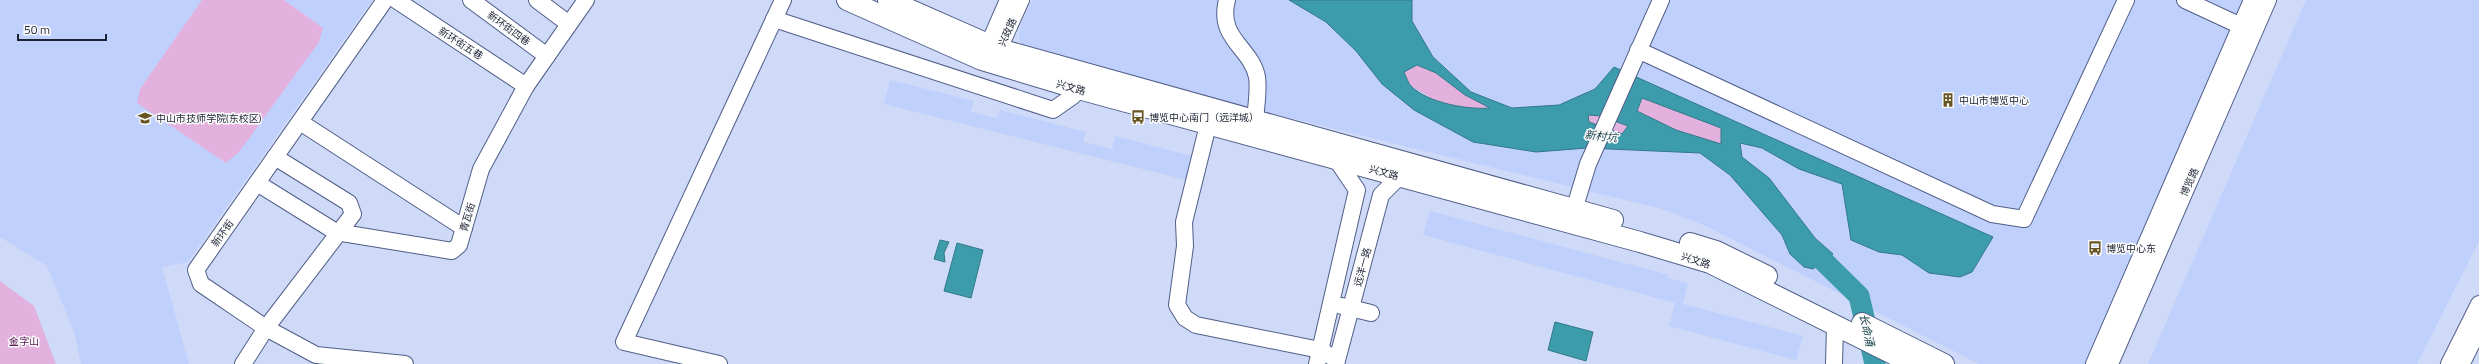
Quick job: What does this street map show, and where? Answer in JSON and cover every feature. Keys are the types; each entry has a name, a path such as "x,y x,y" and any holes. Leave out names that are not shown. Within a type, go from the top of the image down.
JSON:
{"main road":[{"name":"兴文路","path":"847,0 991,54 1075,88 1399,176 1710,263 1886,343 1944,364"},
{"name":"兴文路","path":"888,0 991,54 1255,120 1716,251 1847,326"},
{"name":"兴文路","path":"1886,343 1913,364"}],"street":[{"name":"新环街","path":"385,0 196,270 201,284 266,328 316,355 405,364"},
{"name":"新环街五巷","path":"396,0 526,86"},
{"name":"新环街四巷","path":"471,0 547,56"},
{"path":"537,0 569,24"},
{"name":"青瓦街","path":"257,183 338,233 452,251 458,245 481,169 526,86 586,0"},
{"path":"719,364 624,342 783,0"},
{"name":"兴政路","path":"991,54 1008,0"},
{"name":"兴政路","path":"991,54 1021,0"},
{"path":"1227,0 1225,8 1230,36 1252,64 1257,78 1255,120"},
{"path":"1574,210 1588,164 1661,0"},
{"path":"1636,57 1992,214 2024,219 2126,0"},
{"path":"2185,0 2241,26"},
{"name":"博览路","path":"2094,364 2252,0"},
{"name":"博览路","path":"2110,364 2268,0"},
{"path":"774,20 1053,110 1073,96 1075,88"},
{"path":"300,122 464,228"},
{"path":"1208,125 1184,222 1185,246 1177,305 1185,318 1196,325 1337,362"},
{"path":"250,362 266,328 353,214 349,203 275,158"},
{"path":"1318,357 1357,190 1336,160"},
{"name":"远洋一路","path":"1337,362 1381,196 1399,176"},
{"path":"1331,304 1371,313"},
{"path":"2449,364 2479,304"},
{"path":"1834,364 1847,326"},
{"path":"2461,364 2479,329"}],"shaded area":[{"name":"中山市技师学院(东校区)","path":"0,0 372,0 188,262 162,267 189,364 81,364 74,332 47,266 0,237"},
{"path":"1032,0 2245,0 2086,364 1979,364 1706,226 1662,209 1082,67 1027,50 1019,41 1019,34 1021,24"},
{"path":"2306,0 2479,0 2479,241 2417,364 2148,364"},
{"path":"890,80 974,101 971,112 997,118 1000,110 1086,132 1083,142 1112,149 1115,136 1192,156 1186,180 884,104"},
{"path":"1430,211 1669,275 1668,278 1688,283 1683,304 1803,336 1796,360 1669,326 1675,303 1423,235"}],"green space":[{"path":"202,0 284,0 323,28 319,42 239,152 226,163 137,103 140,89"},
{"path":"1417,65 1436,73 1465,95 1491,108 1463,108 1436,101 1411,86 1404,72"},
{"path":"1643,98 1721,128 1721,145 1676,130 1636,111"},
{"path":"1588,115 1601,116 1628,126 1622,134 1588,122"},
{"name":"金字山","path":"0,281 34,306 56,364 0,364"}],"water":[{"path":"1289,0 1412,0 1412,21 1433,57 1471,92 1512,108 1559,105 1595,89 1614,67 1993,237 1972,272 1960,277 1929,273 1902,255 1879,252 1851,240 1842,184 1799,169 1762,148 1740,143 1742,157 1769,178 1815,238 1833,254 1813,269 1804,267 1790,254 1782,235 1730,175 1700,153 1587,148 1536,152 1473,142 1414,110 1382,84 1356,51 1326,22","holes":["1417,65 1436,73 1465,95 1490,108 1471,108 1449,104 1437,101 1418,92 1410,85 1404,72","1642,98 1721,128 1721,144 1676,130 1637,111","1588,115 1601,116 1628,126 1622,134 1589,122"]},
{"path":"940,240 949,242 944,253 945,262 934,259"},
{"path":"957,243 983,250 971,298 944,291"},
{"path":"1555,322 1593,332 1586,361 1548,350"}],"waterway":[{"name":"新村坑","path":"1803,241 1859,296 1875,364"}],"place":[{"name":"中山市博览中心","path":"1948,100"},
{"name":"博览中心南门（远洋城）","path":"1138,117"},
{"name":"中山市技师学院(东校区)","path":"145,118"},
{"name":"博览中心东","path":"2095,248"}],"water label":[{"name":"长命涌","path":"1867,330"}]}
